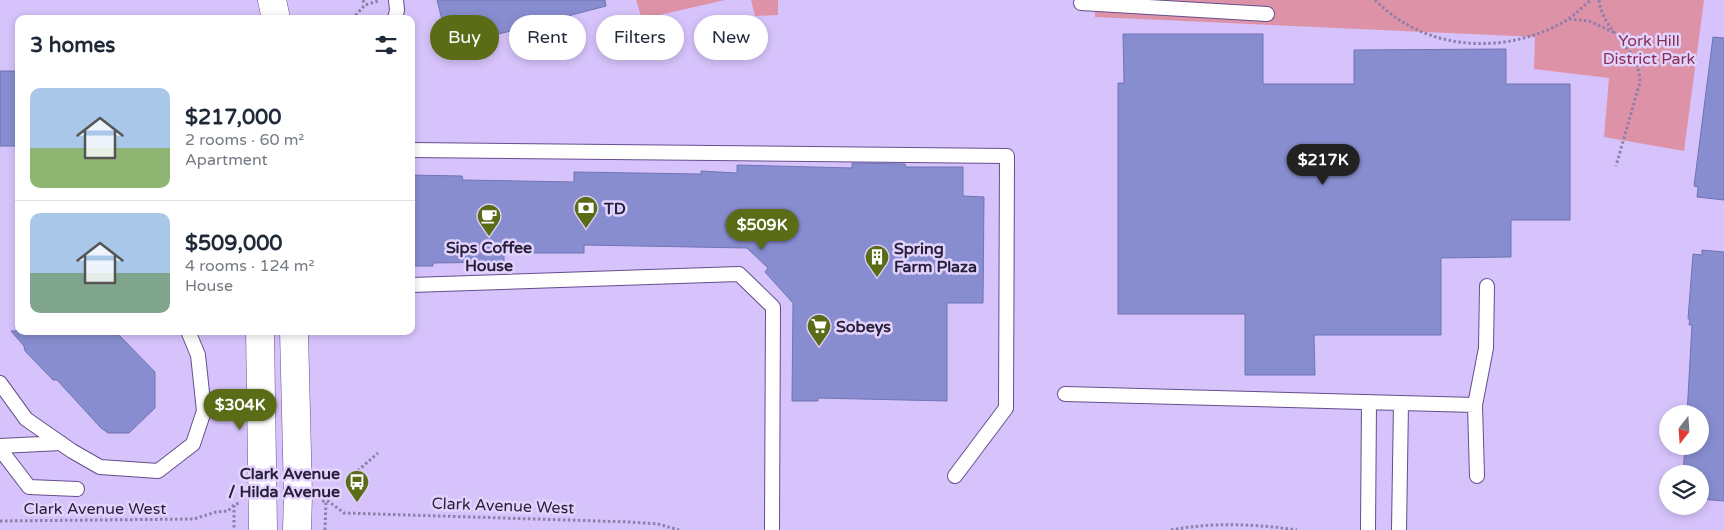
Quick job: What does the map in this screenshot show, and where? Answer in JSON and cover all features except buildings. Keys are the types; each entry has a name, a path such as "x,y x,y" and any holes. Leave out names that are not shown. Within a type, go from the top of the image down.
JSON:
{"street":[{"path":"272,0 275,15"},
{"path":"260,335 263,530"},
{"path":"294,335 298,495 297,530"}],"lane":[{"path":"396,0 396,15"},
{"path":"1082,3 1267,14"},
{"path":"415,150 1006,156 1006,408 955,476"},
{"path":"415,285 739,274 773,307 772,530"},
{"path":"1477,476 1475,405 1486,348 1487,286"},
{"path":"0,383 26,419 60,443 100,467 158,471 192,444 204,411 198,355 190,335"},
{"path":"1065,394 1475,405"},
{"path":"1368,530 1369,402"},
{"path":"1399,530 1400,403"},
{"path":"0,447 60,443"},
{"path":"0,447 29,487 77,489"}],"path":[{"path":"363,0 365,5"},
{"path":"356,15 365,5 381,0"},
{"path":"1375,0 1396,17 1422,32 1445,40 1468,44 1504,43 1537,34 1569,19 1591,0"},
{"path":"1599,0 1605,19 1614,33 1631,52 1637,64 1640,82 1616,166"},
{"path":"1569,19 1589,21 1614,33"},
{"path":"354,474 378,453"},
{"name":"Clark Avenue West","path":"0,521 194,519 216,512 228,511 234,505 246,501"},
{"name":"Clark Avenue West","path":"325,530 327,502 344,513 630,522 658,524 679,530"},
{"path":"234,505 234,530"},
{"path":"1171,530 1197,526 1254,525 1297,530"}],"green space":[{"path":"636,0 725,0 659,15 641,15"},
{"path":"751,0 778,0 778,15 755,15"},
{"name":"York Hill District Park","path":"1095,0 1704,0 1684,151 1604,137 1609,78 1534,69 1535,37 1095,17"}],"place":[{"name":"TD","path":"586,229"},
{"name":"Sips Coffee House","path":"489,237"},
{"name":"Spring Farm Plaza","path":"877,278"},
{"name":"Sobeys","path":"819,347"},
{"name":"Clark Avenue / Hilda Avenue","path":"357,503"}]}
